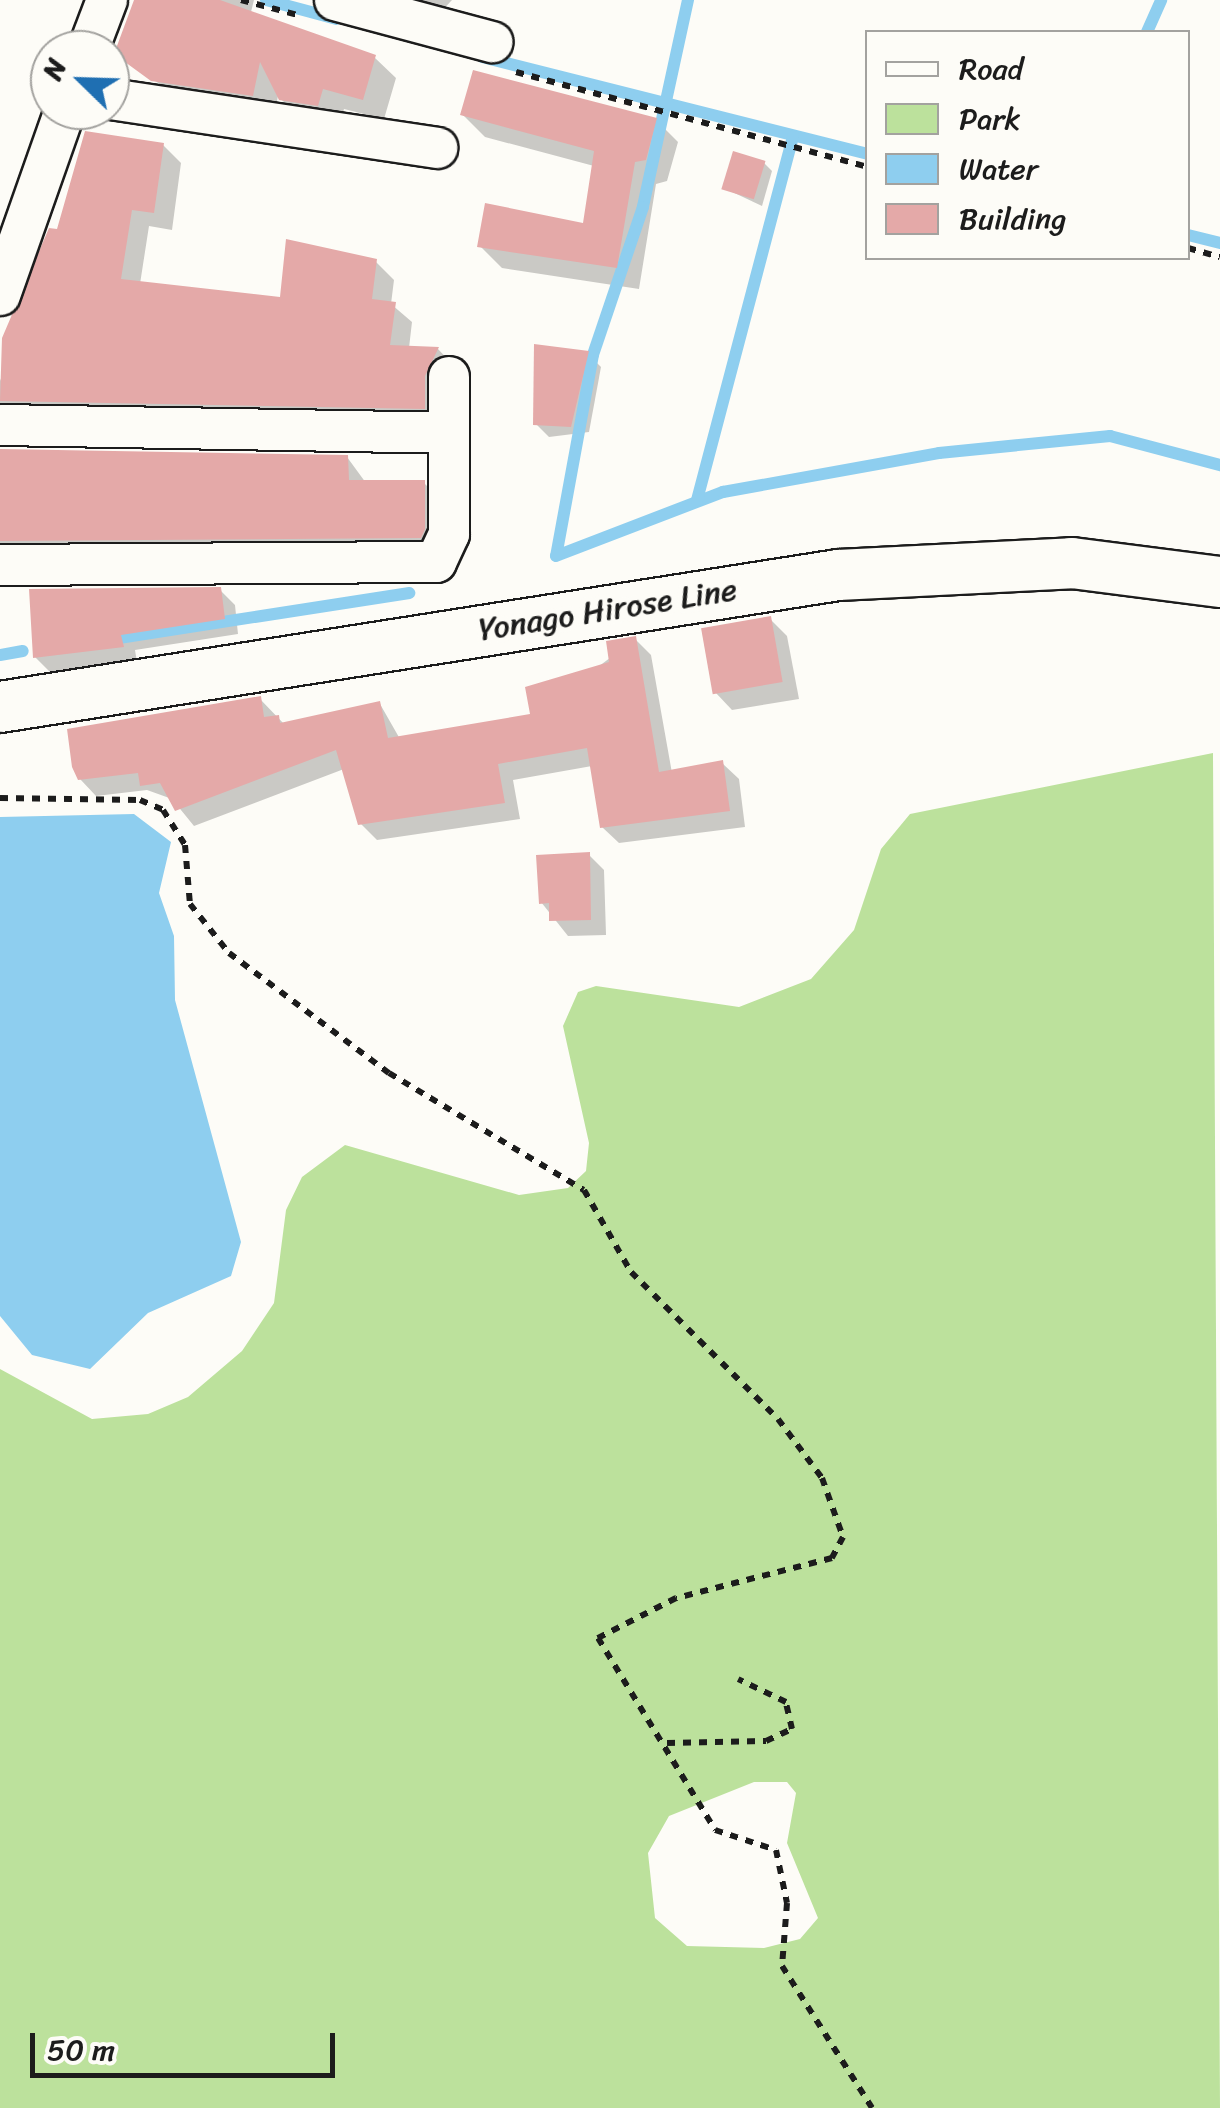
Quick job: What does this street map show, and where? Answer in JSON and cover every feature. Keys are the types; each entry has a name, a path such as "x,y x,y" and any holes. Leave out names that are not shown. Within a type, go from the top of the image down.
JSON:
{"main road":[{"name":"Yonago Hirose Line","path":"0,707 838,574 1072,564 1220,582"}],"street":[{"path":"96,30 107,0"},
{"path":"324,10 493,54"},
{"path":"130,102 437,148"},
{"path":"0,294 58,130"},
{"path":"0,565 436,562 449,534 449,377"},
{"path":"0,425 449,433"}],"path":[{"path":"241,0 324,10"},
{"path":"493,54 865,166"},
{"path":"1190,248 1220,256"},
{"path":"0,798 140,800 172,818 185,845 190,904 229,953 389,1073 584,1190 631,1272 778,1419 822,1478 843,1538 832,1558 676,1598 598,1638 667,1742 715,1830 776,1850 786,1902 782,1966 872,2108"},
{"path":"667,1742 766,1742 792,1729 786,1702 738,1679"}],"green space":[{"path":"1213,753 1220,2108 0,2108 0,1369 92,1419 148,1414 188,1397 242,1351 274,1303 286,1210 302,1177 345,1145 519,1195 568,1188 586,1171 589,1143 563,1026 578,992 596,986 739,1007 811,979 854,930 881,849 910,814","holes":["754,1782 787,1782 796,1793 787,1843 818,1918 800,1939 764,1948 687,1946 655,1918 648,1853 669,1816"]}],"water":[{"path":"134,814 171,842 159,893 174,936 175,1000 241,1242 231,1276 148,1313 90,1369 32,1355 0,1316 0,817"}],"building":[{"path":"134,0 220,0 376,55 363,100 323,89 318,106 279,100 260,62 253,96 151,81 130,66 130,30 123,30"},
{"path":"473,70 657,118 646,160 635,162 617,268 477,247 485,203 583,223 594,151 460,115"},
{"path":"85,131 164,143 154,213 132,210 121,279 280,297 286,239 377,259 372,299 396,302 390,345 439,347 425,376 425,409 0,401 2,338 49,228 57,229"},
{"path":"733,151 766,161 754,199 721,189"},
{"path":"534,344 589,351 571,427 533,425"},
{"path":"0,449 348,455 349,480 425,480 425,529 421,538 0,541"},
{"path":"221,587 225,619 121,635 124,647 33,658 29,589"},
{"path":"771,616 783,682 713,694 701,628"},
{"path":"636,636 659,772 723,760 730,811 600,828 587,748 498,764 505,803 358,825 336,750 175,811 160,783 140,786 138,773 78,780 72,767 67,729 261,696 264,717 279,715 280,723 380,701 388,738 530,714 525,687 609,662 606,641"},
{"path":"590,852 591,920 549,921 549,903 539,904 536,855"}],"waterway":[{"path":"266,0 337,19"},
{"path":"688,0 643,207 593,355 556,556 723,492 939,453 1110,436 1220,465"},
{"path":"1148,30 1161,0"},
{"path":"482,57 865,153"},
{"path":"697,500 793,136"},
{"path":"1190,236 1220,243"},
{"path":"106,640 409,593"},
{"path":"0,655 23,651"}]}
